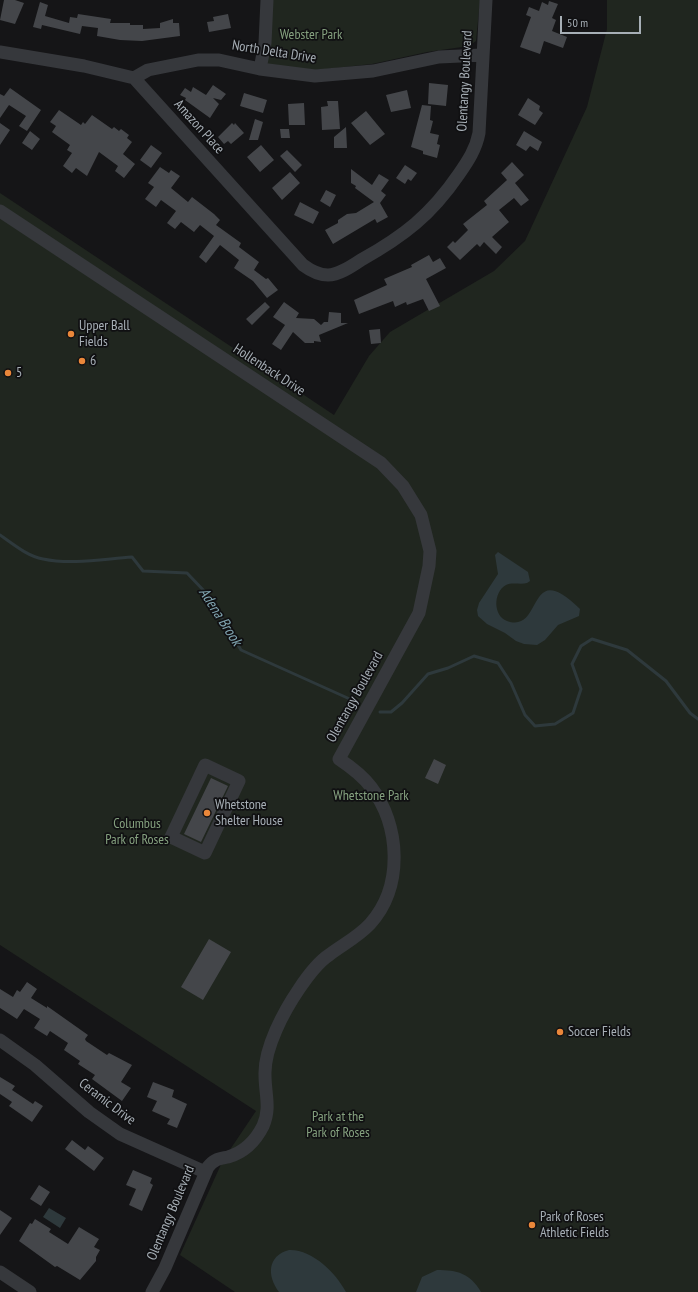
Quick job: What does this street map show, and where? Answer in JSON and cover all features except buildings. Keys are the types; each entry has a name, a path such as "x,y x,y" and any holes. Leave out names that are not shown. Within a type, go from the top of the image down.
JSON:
{"street":[{"path":"260,69 265,43 266,0"},
{"name":"Olentangy Boulevard","path":"344,270 394,242 416,226 435,206 470,158 476,146 479,133 486,0"},
{"path":"0,52 84,66 134,78"},
{"name":"North Delta Drive","path":"134,78 148,70 198,60 219,60 260,69 315,76 373,71 439,57 482,55"},
{"name":"Amazon Place","path":"134,78 303,265 315,273 330,275 344,270"},
{"name":"Hollenback Drive","path":"0,211 362,450 381,463 394,475 414,500 427,532 430,551 429,566 418,613"},
{"name":"Olentangy Boulevard","path":"152,1292 165,1268 206,1172 213,1161 240,1152 250,1145 258,1136 268,1114 265,1074 271,1042 299,989 323,960 370,924 380,909 388,892 393,875 394,857 393,838 389,820 382,804 371,786 356,771 339,759 418,613"},
{"path":"205,765 239,781 205,853 171,837 205,765"},
{"name":"Ceramic Drive","path":"0,1040 40,1069 89,1112 120,1134 206,1172"},
{"path":"0,1272 30,1292"}],"green space":[{"name":"Webster Park","path":"269,0 480,0 476,41 469,46 427,52 372,64 307,71 267,65"},
{"name":"Whetstone Park","path":"607,0 698,0 698,1292 235,1292 180,1255 223,1160 256,1111 0,945 0,193 334,415 369,356 390,332 494,271 525,241 587,107 607,29"}],"shaded area":[{"path":"498,552 528,572 530,581 525,584 508,584 502,588 496,604 502,618 507,621 519,622 526,617 543,593 551,590 563,595 580,609 579,616 558,625 545,640 537,645 524,644 516,641 505,633 487,624 478,616 477,610 479,603 498,574 495,555"},
{"path":"49,1208 66,1218 60,1228 43,1217"},
{"path":"289,1250 306,1253 315,1258 330,1270 346,1292 279,1292 272,1280 271,1267 276,1257"},
{"path":"437,1270 457,1272 468,1277 481,1292 416,1292 422,1277"}],"waterway":[{"name":"Adena Brook","path":"0,535 15,546 43,559 76,562 132,557 143,571 187,573 207,594 241,650 352,700"},
{"name":"Adena Brook","path":"380,712 391,712 402,703 428,674 448,668 474,656 498,663 511,683 525,715 535,726 555,724 573,713 581,689 572,664 581,646 592,639 627,650 666,681 690,713 698,719"}],"place":[{"name":"Upper Ball Fields","path":"71,334"},
{"name":"6","path":"82,361"},
{"name":"5","path":"8,373"},
{"name":"Whetstone Shelter House","path":"207,813"},
{"name":"Soccer Fields","path":"560,1032"},
{"name":"Park of Roses Athletic Fields","path":"532,1225"}],"park label":[{"name":"Columbus Park of Roses","path":"137,832"},
{"name":"Park at the Park of Roses","path":"338,1126"}]}
